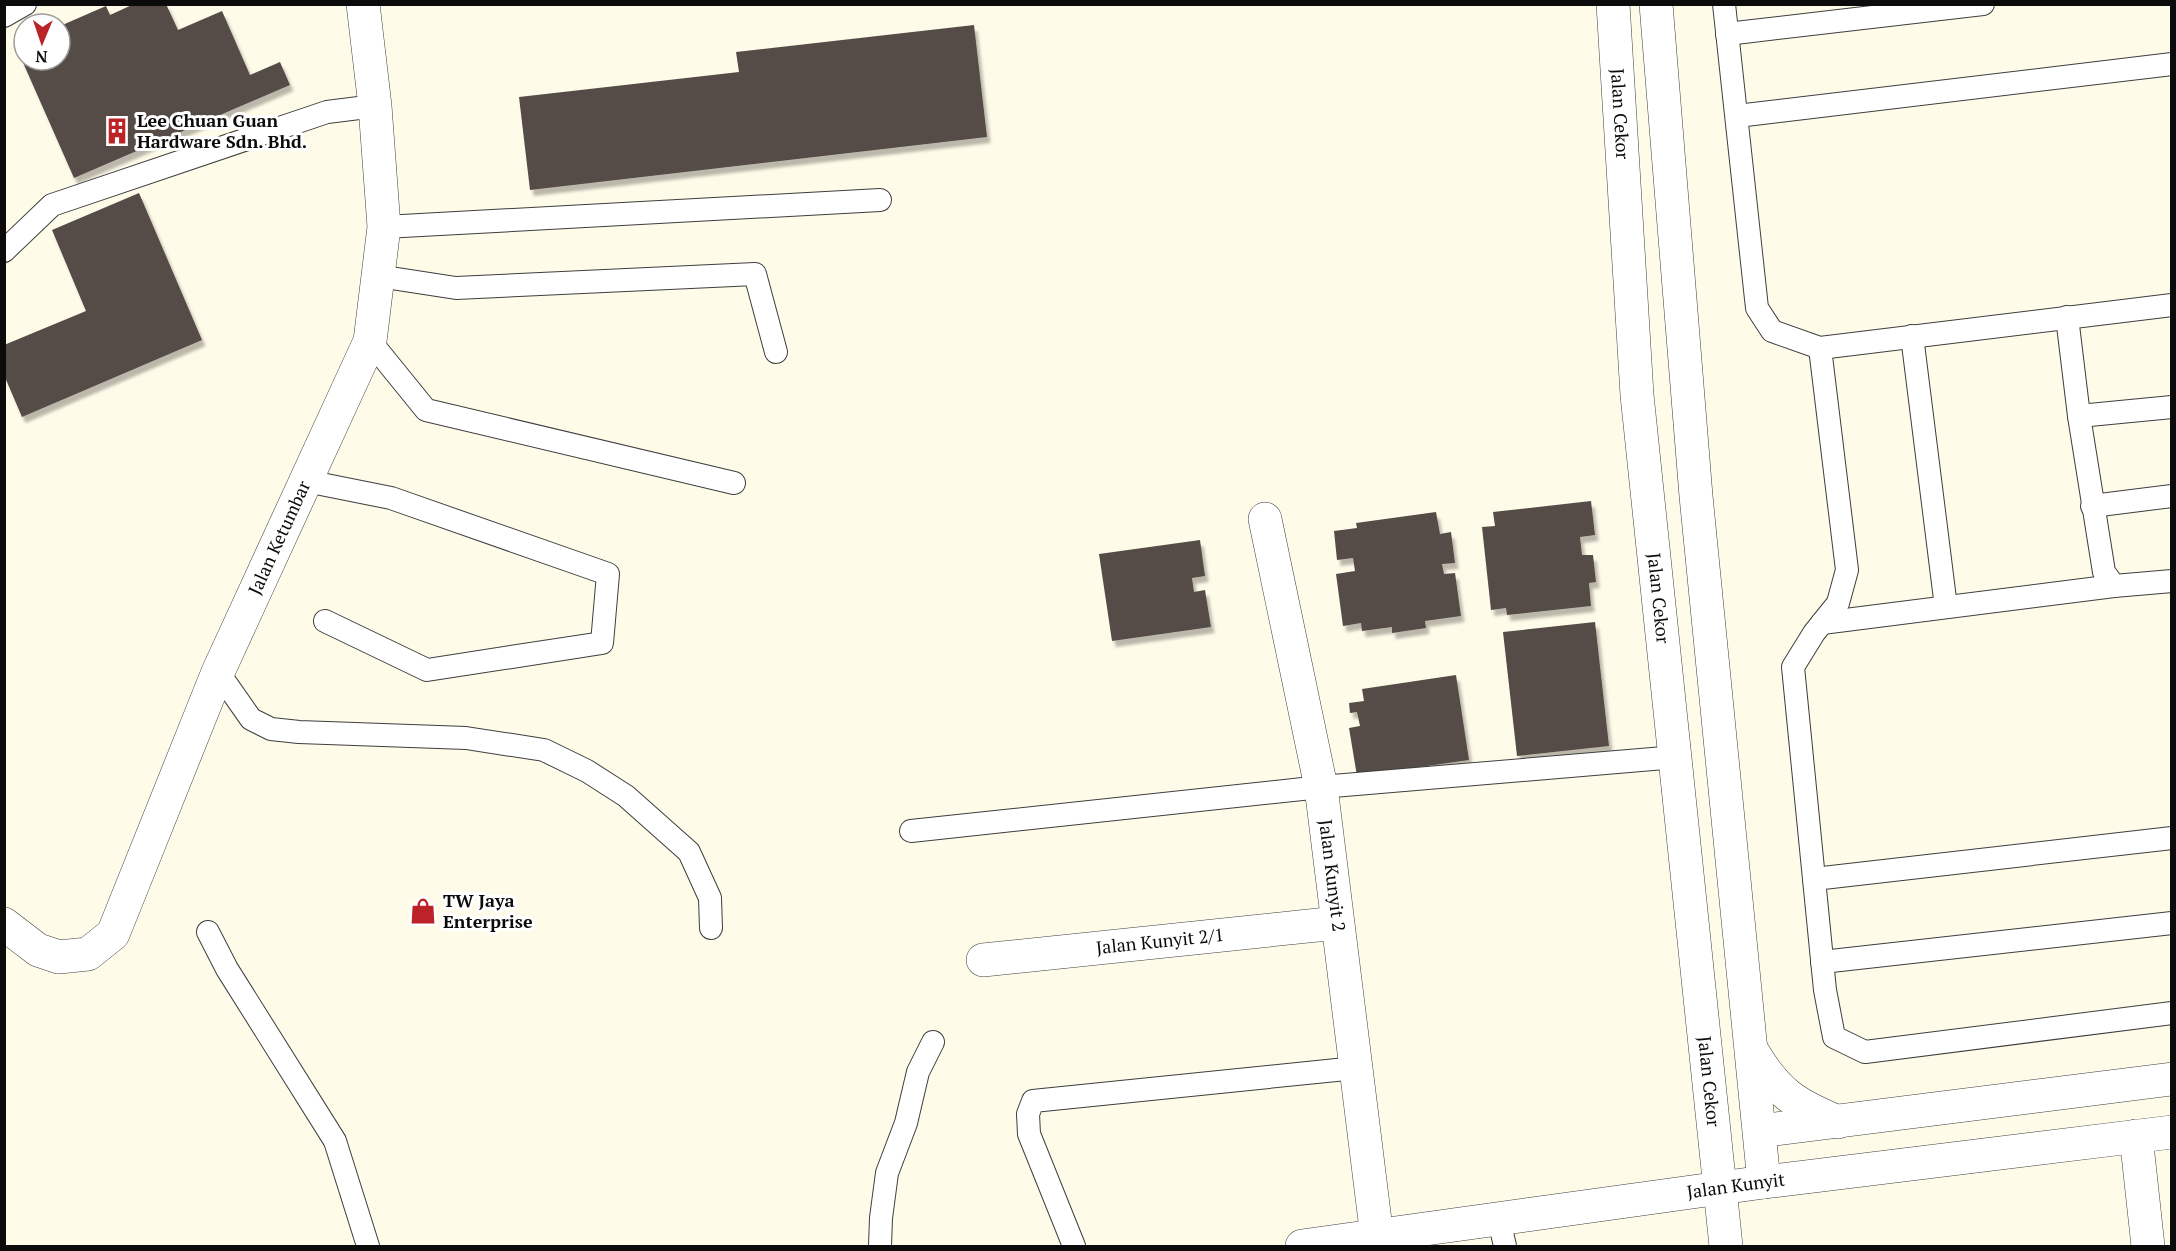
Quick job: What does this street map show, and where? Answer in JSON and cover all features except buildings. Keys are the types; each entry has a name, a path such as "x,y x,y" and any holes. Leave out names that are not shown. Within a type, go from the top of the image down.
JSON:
{"street":[{"name":"Jalan Ketumbar","path":"4,924 38,950 59,957 88,954 113,934 218,672 370,341 384,227 375,106 363,4"},
{"name":"Jalan Cekor","path":"1613,4 1637,395 1722,1189 1726,1246"},
{"path":"1656,4 1696,496 1764,1182"},
{"name":"Jalan Kunyit 2","path":"1265,519 1321,787 1377,1237"},
{"name":"Jalan Kunyit 2/1","path":"983,960 1337,923"},
{"path":"1751,1048 1768,1079 1781,1091 1806,1108 1838,1122"},
{"path":"1760,1131 2172,1079"},
{"path":"1722,1189 1760,1131"},
{"name":"Jalan Kunyit","path":"1302,1246 1377,1237 1502,1233 1764,1182 2172,1132"},
{"path":"2136,1136 2148,1246"}],"lane":[{"path":"4,16 25,4"},
{"path":"1724,4 1758,308 1772,331 1820,348 2172,305"},
{"path":"1727,34 1983,4"},
{"path":"1737,116 2172,64"},
{"path":"4,251 52,206 327,112 375,106"},
{"path":"384,227 880,200"},
{"path":"378,276 456,288 755,274 776,352"},
{"path":"2067,317 2092,506 2104,572 2114,586"},
{"path":"1912,336 1946,607"},
{"path":"370,341 426,410 734,483"},
{"path":"1820,348 1847,570 1839,603 1822,623 1793,667 1822,962 1834,1037 1865,1052 2172,1013"},
{"path":"2079,416 2172,407"},
{"path":"306,481 391,498 608,574 602,643 591,645 427,670 325,621"},
{"path":"2092,506 2172,496"},
{"path":"1822,623 2114,586 2172,581"},
{"path":"218,672 251,719 271,729 466,738 544,750 588,771 626,796 689,852 710,898 711,928"},
{"path":"911,831 1321,787 1676,757"},
{"path":"1814,879 2172,838"},
{"path":"1822,962 2172,923"},
{"path":"208,932 227,969 335,1141 368,1246"},
{"path":"880,1246 887,1173 906,1123 918,1072 933,1041"},
{"path":"1074,1246 1029,1134 1028,1114 1033,1101 1356,1068"}],"place":[{"name":"Lee Chuan Guan Hardware Sdn. Bhd.","path":"117,131"},
{"name":"TW Jaya Enterprise","path":"423,911"}]}
